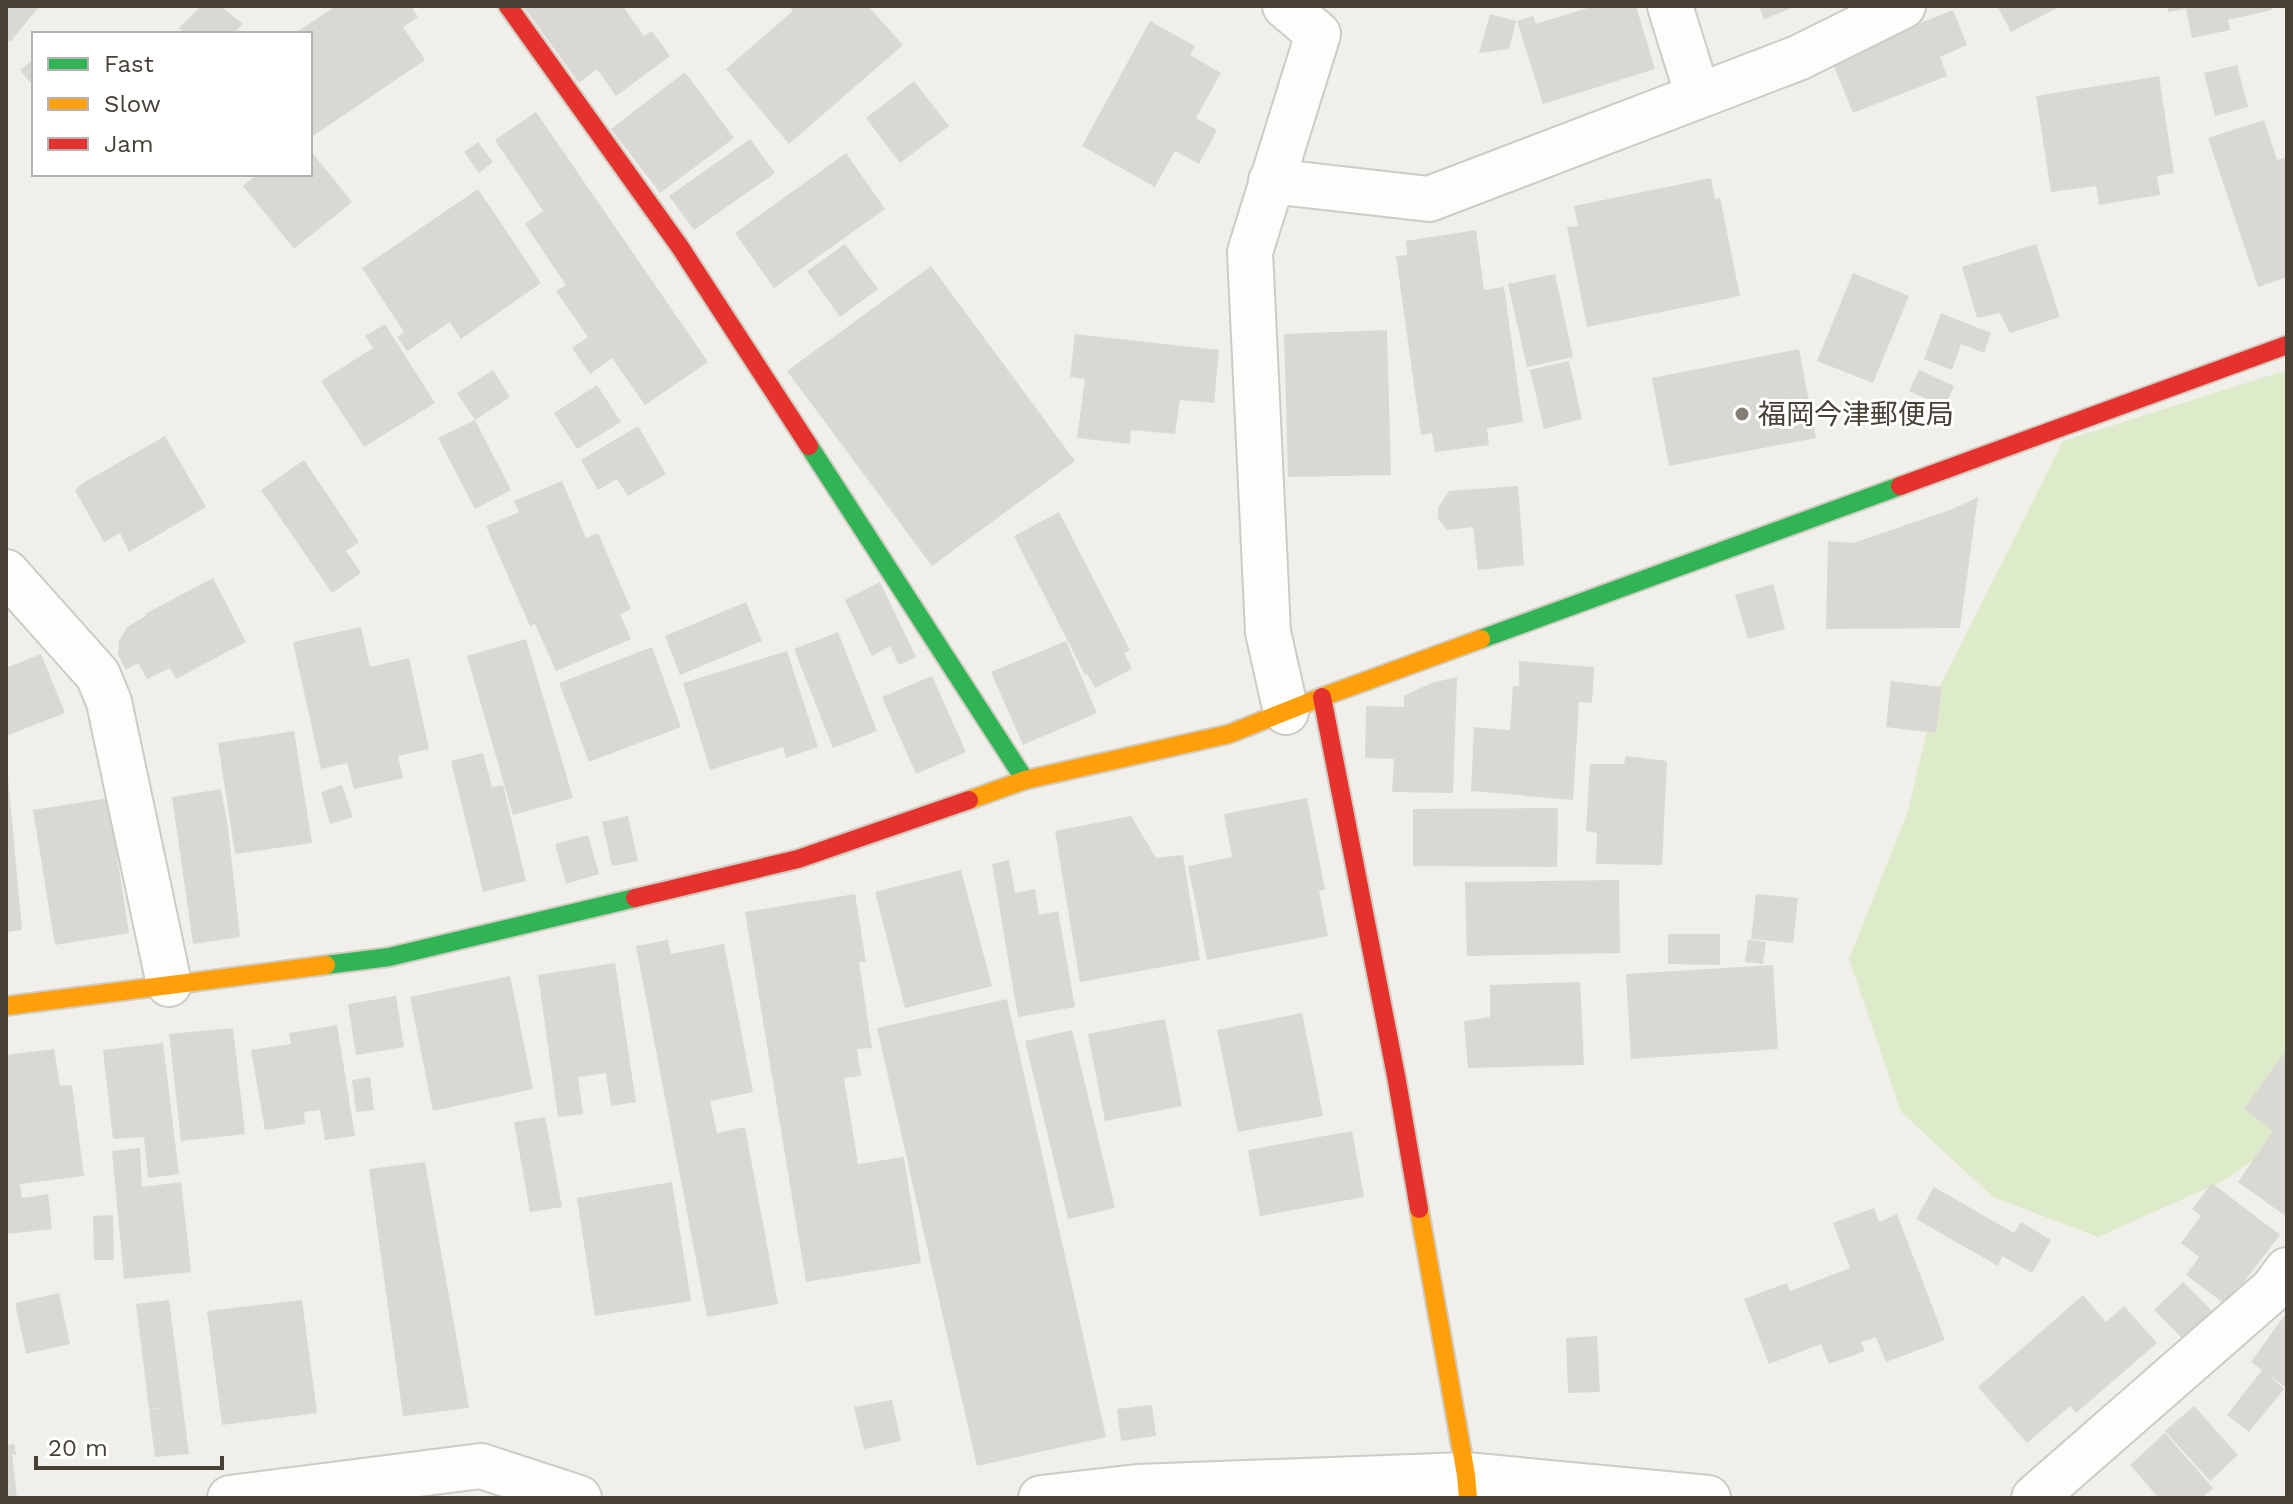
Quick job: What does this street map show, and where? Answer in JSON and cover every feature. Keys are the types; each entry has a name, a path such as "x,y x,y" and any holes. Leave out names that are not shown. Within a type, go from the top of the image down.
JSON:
{"street":[{"path":"508,6 680,247 1025,780"},
{"path":"1285,6 1318,34 1250,252 1268,632 1304,705 1397,1081 1467,1486"},
{"path":"1670,6 1698,96"},
{"path":"1271,181 1429,199 1798,58 1903,6"},
{"path":"6,1006 389,957 798,859 1025,780 1229,734 2287,345"},
{"path":"6,572 98,675 109,702 169,984"},
{"path":"2034,1498 2273,1289 2287,1270"},
{"path":"230,1498 481,1466 579,1498"},
{"path":"1041,1498 1137,1487 1467,1486 1708,1498"}],"green space":[{"path":"2287,370 2287,1136 2223,1181 2098,1237 1993,1197 1901,1112 1849,959 1908,811 1936,694 2063,441"}],"building":[{"path":"6,6 40,6 10,42 6,38"},
{"path":"201,6 221,6 243,24 235,32 183,32 179,28"},
{"path":"336,6 411,6 418,17 403,27 425,60 313,136 312,32 297,32"},
{"path":"523,6 626,6 624,8 644,36 652,31 670,56 616,96 597,69 579,83"},
{"path":"789,6 868,6 903,45 789,144 726,69 793,11"},
{"path":"1594,6 1636,6 1655,69 1543,104 1517,21 1533,16 1536,24"},
{"path":"1759,6 1797,6 1764,19"},
{"path":"1997,6 2061,6 2011,32"},
{"path":"2167,6 2271,6 2272,10 2228,20 2230,30 2192,38 2186,9 2168,12"},
{"path":"1953,10 1967,45 1940,57 1947,76 1853,113 1831,59"},
{"path":"1490,14 1516,21 1509,49 1479,53"},
{"path":"1150,21 1195,46 1190,55 1221,73 1196,118 1217,130 1199,164 1175,151 1155,187 1082,146"},
{"path":"32,61 32,85 20,70"},
{"path":"2237,65 2248,107 2215,116 2204,73"},
{"path":"685,72 734,138 660,193 611,129"},
{"path":"2159,76 2174,173 2157,176 2160,195 2099,205 2096,186 2051,192 2036,96"},
{"path":"914,81 949,126 900,163 866,118"},
{"path":"536,112 708,362 645,405 612,358 590,374 572,348 588,337 556,291 566,285 525,224 543,211 495,140"},
{"path":"2264,120 2277,160 2287,157 2287,277 2258,287 2208,138"},
{"path":"750,139 775,173 694,230 669,196"},
{"path":"478,142 493,162 479,173 464,152"},
{"path":"312,152 352,202 294,249 243,186 256,176 312,176"},
{"path":"846,153 885,209 774,288 735,233"},
{"path":"1711,178 1715,199 1720,198 1740,296 1587,327 1567,227 1578,226 1574,206"},
{"path":"478,189 541,283 461,339 450,322 407,351 397,337 404,332 362,268"},
{"path":"1476,230 1484,290 1504,287 1523,422 1487,428 1489,445 1435,452 1432,433 1421,435 1396,256 1407,255 1406,241"},
{"path":"845,244 878,289 840,317 807,271"},
{"path":"2036,244 2060,317 2010,333 2000,313 1977,318 1962,267"},
{"path":"931,266 1075,461 932,566 787,371"},
{"path":"1853,273 1909,296 1873,383 1817,361"},
{"path":"1555,274 1573,357 1527,367 1508,284"},
{"path":"1941,313 1991,333 1984,353 1961,344 1952,370 1924,359"},
{"path":"385,324 435,403 364,447 321,381 373,348 365,336"},
{"path":"1387,330 1391,475 1288,477 1284,334"},
{"path":"1075,334 1219,350 1214,403 1180,400 1175,434 1131,430 1130,444 1077,438 1085,379 1070,377"},
{"path":"1799,349 1816,438 1669,466 1652,378"},
{"path":"1569,361 1582,419 1544,429 1530,370"},
{"path":"493,370 510,397 475,420 457,393"},
{"path":"1919,370 1954,386 1945,407 1909,391"},
{"path":"597,385 621,422 577,449 554,413"},
{"path":"475,420 511,490 475,509 438,438"},
{"path":"638,426 666,474 628,496 617,479 598,490 581,460"},
{"path":"165,436 206,507 129,552 120,533 104,542 75,490"},
{"path":"304,460 359,542 346,551 361,573 332,593 261,490"},
{"path":"562,481 586,538 598,533 631,609 620,614 631,639 556,671 535,624 530,626 486,526 519,512 514,501"},
{"path":"1518,486 1524,565 1478,570 1473,527 1447,530 1438,519 1438,508 1449,491"},
{"path":"1978,497 1960,628 1826,629 1828,541 1853,543 1953,509"},
{"path":"1059,512 1130,650 1124,653 1132,669 1095,688 1085,675 1014,536"},
{"path":"213,578 246,642 176,679 170,668 147,679 138,663 126,670 118,655 119,641 127,627"},
{"path":"880,582 916,657 899,665 890,646 872,656 845,600"},
{"path":"1773,584 1785,629 1748,639 1735,595"},
{"path":"746,602 762,641 680,675 665,636"},
{"path":"361,627 370,667 409,658 429,749 398,756 403,778 354,789 347,763 321,769 293,642"},
{"path":"838,632 877,731 833,748 794,649"},
{"path":"526,639 573,798 513,815 467,656"},
{"path":"1066,641 1097,713 1023,745 991,672"},
{"path":"652,647 681,727 589,762 559,683"},
{"path":"787,651 818,747 786,758 783,747 710,770 683,683"},
{"path":"41,654 65,713 6,736 6,668"},
{"path":"1519,661 1594,667 1592,703 1579,702 1573,800 1471,791 1474,727 1510,730 1513,686 1519,686"},
{"path":"932,676 966,752 916,774 882,697"},
{"path":"1457,677 1453,793 1392,792 1394,759 1365,758 1366,706 1404,707 1404,696 1431,683"},
{"path":"1891,681 1942,687 1936,733 1886,727"},
{"path":"294,731 312,843 235,854 218,743"},
{"path":"483,753 492,787 503,785 526,881 483,892 451,761"},
{"path":"1626,756 1667,761 1662,865 1596,864 1597,833 1586,831 1590,764 1624,764"},
{"path":"6,777 22,930 6,932"},
{"path":"342,785 353,817 330,824 321,792"},
{"path":"221,789 240,937 193,944 172,797"},
{"path":"108,798 129,933 55,945 33,810"},
{"path":"1307,798 1325,890 1319,890 1328,936 1207,960 1188,866 1232,857 1224,814"},
{"path":"1558,808 1557,867 1413,866 1413,809"},
{"path":"628,816 638,861 612,866 602,822"},
{"path":"1131,816 1156,858 1183,855 1200,960 1080,982 1055,831"},
{"path":"588,835 599,874 566,884 555,844"},
{"path":"1009,860 1015,893 1035,889 1039,915 1058,911 1075,1007 1018,1017 992,864"},
{"path":"961,870 992,986 905,1008 875,892"},
{"path":"1619,880 1620,953 1467,956 1465,882"},
{"path":"855,894 866,962 859,962 872,1048 857,1049 861,1076 844,1078 858,1164 904,1157 921,1263 806,1282 745,912"},
{"path":"1756,894 1798,898 1793,943 1751,939"},
{"path":"1668,934 1720,934 1720,965 1668,964"},
{"path":"668,940 671,954 724,944 753,1092 710,1101 717,1133 745,1127 778,1304 707,1317 636,946"},
{"path":"1748,940 1766,942 1763,964 1745,962"},
{"path":"615,963 636,1102 611,1106 606,1073 578,1077 583,1114 558,1117 538,975"},
{"path":"1773,965 1778,1049 1631,1059 1626,974"},
{"path":"510,976 533,1089 433,1111 410,997"},
{"path":"1580,982 1584,1065 1468,1068 1464,1021 1490,1017 1490,985"},
{"path":"396,996 404,1047 356,1055 348,1004"},
{"path":"1007,999 1106,1437 977,1466 877,1028"},
{"path":"1302,1013 1323,1116 1238,1132 1217,1030"},
{"path":"1165,1019 1182,1106 1105,1121 1088,1034"},
{"path":"337,1025 355,1136 325,1140 320,1110 304,1112 305,1124 265,1130 251,1050 291,1044 289,1033"},
{"path":"233,1028 245,1134 181,1141 169,1034"},
{"path":"1072,1030 1115,1208 1068,1219 1025,1041"},
{"path":"163,1043 179,1174 148,1178 144,1137 113,1139 103,1050"},
{"path":"54,1049 60,1086 72,1085 84,1176 20,1184 22,1198 48,1194 52,1229 8,1234 6,1055"},
{"path":"2283,1054 2287,1057 2287,1217 2238,1182 2273,1131 2244,1109"},
{"path":"370,1077 374,1110 356,1112 352,1080"},
{"path":"545,1117 562,1207 530,1212 514,1122"},
{"path":"1352,1131 1364,1197 1260,1216 1248,1150"},
{"path":"140,1148 142,1187 181,1182 191,1272 124,1279 112,1151"},
{"path":"425,1162 469,1408 403,1416 369,1169"},
{"path":"672,1182 691,1301 595,1316 577,1198"},
{"path":"2212,1183 2280,1235 2226,1305 2186,1275 2199,1257 2181,1243 2201,1216 2192,1209"},
{"path":"1934,1187 2014,1233 2021,1222 2051,1240 2032,1273 2002,1256 1998,1266 1916,1219"},
{"path":"1874,1208 1879,1222 1897,1214 1945,1340 1886,1362 1876,1337 1861,1342 1865,1351 1829,1364 1821,1344 1769,1364 1744,1299 1787,1283 1790,1291 1850,1268 1833,1223"},
{"path":"113,1215 114,1260 94,1260 93,1216"},
{"path":"2183,1282 2218,1317 2190,1346 2154,1310"},
{"path":"59,1293 70,1344 26,1354 15,1303"},
{"path":"2083,1295 2106,1322 2124,1306 2157,1343 2076,1413 2070,1406 2027,1443 1978,1387"},
{"path":"169,1300 189,1454 155,1457 149,1410 164,1408 149,1409 136,1304"},
{"path":"302,1300 317,1413 222,1425 207,1311"},
{"path":"2287,1312 2287,1385 2285,1387 2267,1374 2284,1389 2249,1432 2227,1415 2262,1370 2251,1362"},
{"path":"1597,1336 1600,1392 1568,1393 1566,1338"},
{"path":"892,1400 901,1441 864,1449 854,1407"},
{"path":"1152,1405 1156,1436 1121,1441 1117,1409"},
{"path":"2194,1406 2238,1455 2210,1481 2165,1431"},
{"path":"2165,1433 2213,1488 2202,1498 2159,1498 2130,1465"},
{"path":"14,1444 16,1455 12,1454 17,1498 6,1498 6,1445"}],"traffic: fast":[{"path":"809,446 1025,780"},
{"path":"1481,639 1900,486"},
{"path":"326,965 389,957 635,898"}],"traffic: slow":[{"path":"969,800 1025,780 1229,734 1481,639"},
{"path":"6,1006 326,965"},
{"path":"1419,1209 1468,1498"}],"traffic: jam":[{"path":"508,6 680,247 809,446"},
{"path":"1900,486 2287,345"},
{"path":"1322,697 1419,1209"},
{"path":"635,898 798,859 969,800"}],"place":[{"name":"福岡今津郵便局","path":"1742,414"}]}
